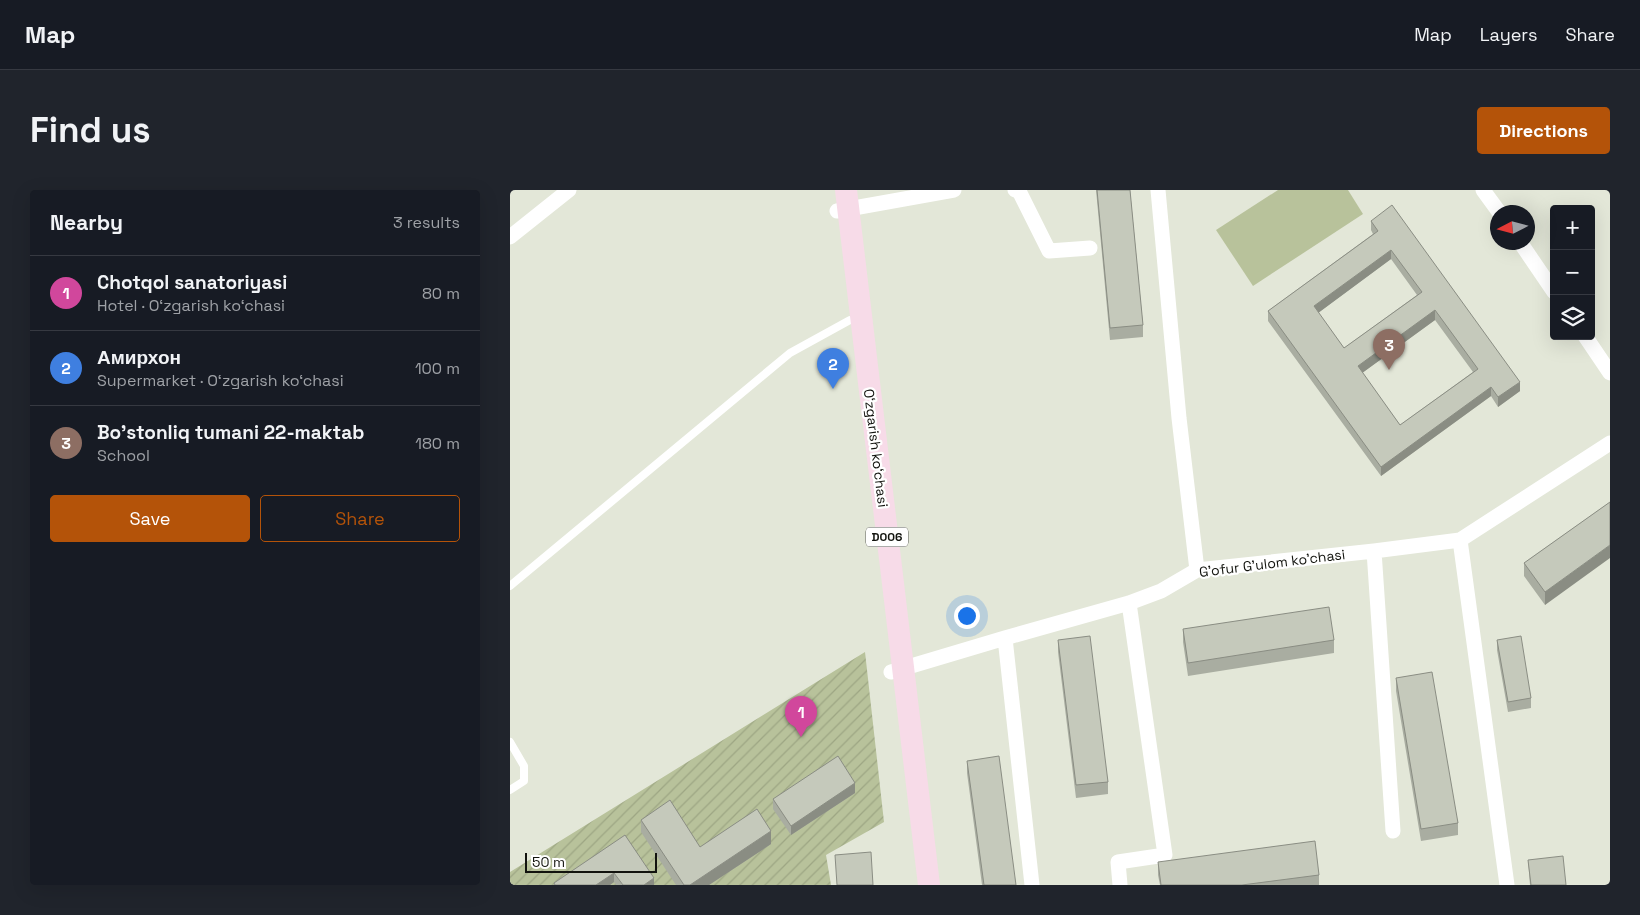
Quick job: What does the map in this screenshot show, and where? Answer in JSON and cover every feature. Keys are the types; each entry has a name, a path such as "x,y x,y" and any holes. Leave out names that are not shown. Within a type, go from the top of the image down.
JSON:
{"main road":[{"name":"Oʻzgarish koʻchasi","path":"841,200 897,670 917,885"},
{"name":"Oʻzgarish koʻchasi","path":"897,670 929,885"}],"street":[{"path":"510,237 569,190"},
{"path":"841,200 954,190"},
{"path":"1015,190 1019,191 1049,251 1090,248"},
{"path":"1158,190 1197,570"},
{"path":"1483,190 1494,205"},
{"path":"1525,250 1550,286"},
{"path":"1588,340 1610,373"},
{"name":"G'ofur G'ulom ko'chasi","path":"897,670 1129,604 1161,591 1197,570 1460,540 1610,443"},
{"path":"1460,540 1507,885"},
{"path":"1374,551 1393,831"},
{"path":"1120,885 1118,862 1165,855 1129,604"},
{"path":"1005,638 1032,885"}],"lane":[{"path":"510,586 790,353 855,319"},
{"path":"510,742 524,766 524,781 510,790"}],"green space":[{"path":"1278,190 1348,190 1363,214 1253,286 1216,230"},
{"path":"865,652 884,822 826,855 831,885 510,885 510,872"}],"building":[{"path":"1097,190 1130,190 1143,325 1110,328"},
{"path":"1392,205 1520,382 1498,397 1491,387 1381,467 1268,311 1378,231 1371,221","holes":["1391,250 1422,292 1344,348 1314,306","1435,310 1478,369 1400,425 1358,366"]},
{"path":"1610,502 1610,545 1545,592 1524,563"},
{"path":"1329,607 1334,640 1188,663 1183,629"},
{"path":"1090,636 1108,782 1076,785 1058,640"},
{"path":"1521,636 1531,698 1508,702 1497,640"},
{"path":"1432,672 1458,823 1421,829 1396,678"},
{"path":"838,756 855,783 791,826 773,799"},
{"path":"999,756 1016,885 984,885 967,761"},
{"path":"670,800 700,847 757,809 771,831 690,885 684,885 641,820"},
{"path":"625,835 654,878 644,885 623,885 614,873 596,885 555,885 554,883"},
{"path":"1315,841 1319,875 1242,885 1161,885 1158,862"},
{"path":"871,852 873,885 837,885 835,855"},
{"path":"1563,856 1566,885 1531,885 1528,860"}],"place":[{"name":"Bo’stonliq tumani 22-maktab","path":"1389,370"},
{"name":"Амирхон","path":"833,389"},
{"name":"Chotqol sanatoriyasi","path":"801,737"}]}
